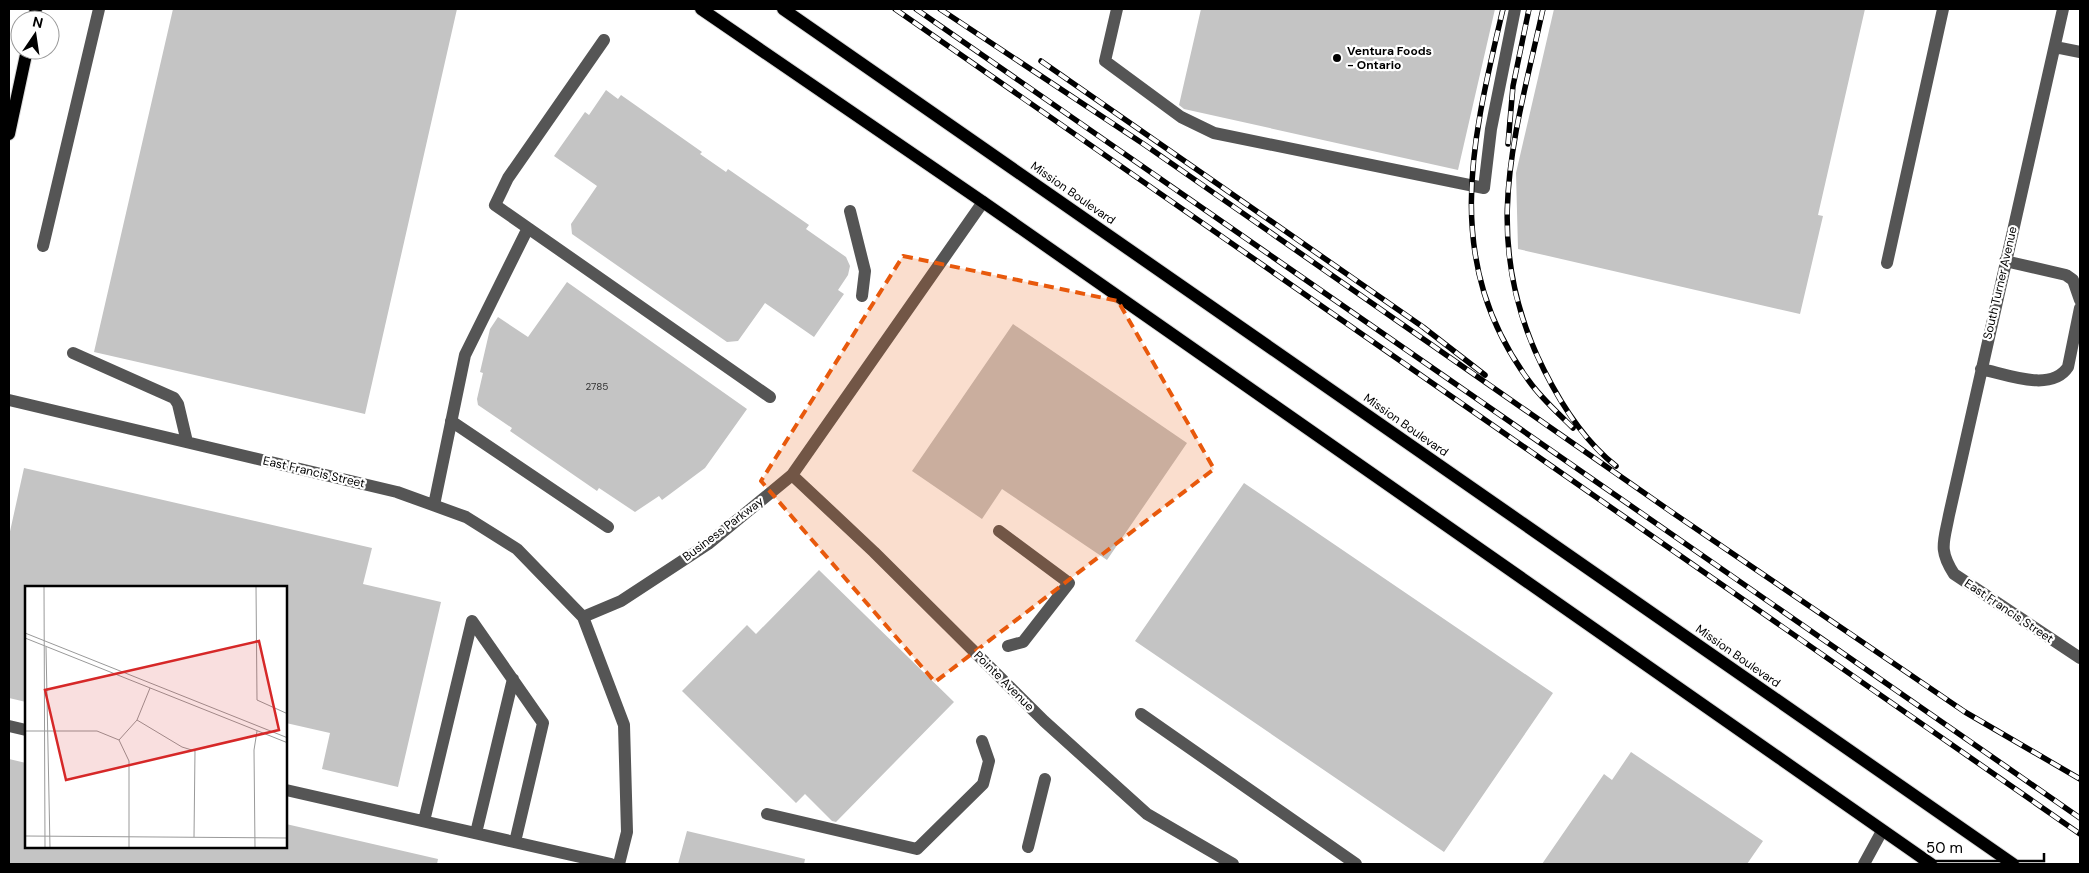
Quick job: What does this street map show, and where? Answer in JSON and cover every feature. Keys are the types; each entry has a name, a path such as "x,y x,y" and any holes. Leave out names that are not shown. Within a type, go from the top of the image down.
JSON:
{"main road":[{"path":"701,9 983,202 1930,864"},
{"name":"Mission Boulevard","path":"783,9 2013,864"},
{"path":"9,134 25,60"}],"street":[{"path":"43,246 99,9"},
{"path":"1116,9 1105,61 1181,117 1214,133 1484,188 1491,129 1515,9"},
{"path":"1887,263 1943,9"},
{"name":"South Turner Avenue","path":"1944,557 1943,544 1949,515 2063,9"},
{"path":"604,40 508,178 495,205 770,397"},
{"path":"2054,47 2080,52"},
{"name":"Business Parkway","path":"583,617 621,601 708,544 792,475 983,202"},
{"path":"850,211 865,271 862,296"},
{"path":"434,505 465,355 528,228"},
{"path":"2005,261 2066,275 2073,280 2080,300"},
{"path":"1981,369 2038,381 2056,380 2068,367 2080,308"},
{"path":"73,353 174,398 178,404 187,442"},
{"name":"East Francis Street","path":"9,400 397,492 466,516 517,550 583,617"},
{"path":"451,421 608,526"},
{"name":"Pointe Avenue","path":"792,475 874,552 1044,721 1147,814 1233,864"},
{"path":"999,531 1069,583 1022,642 1008,646"},
{"name":"East Francis Street","path":"1944,557 1954,574 2080,658"},
{"path":"583,617 624,725 627,832 619,864"},
{"path":"424,821 472,621 543,723 515,842"},
{"path":"476,834 512,679"},
{"path":"1141,714 1356,864"},
{"path":"9,726 25,730"},
{"path":"767,814 917,849 983,784 989,761 982,741"},
{"path":"1028,847 1046,779"},
{"path":"288,790 515,842 558,858 611,864"},
{"path":"1864,864 1882,831"}],"highlighted area":[{"path":"903,256 1118,301 1214,469 935,682 761,481"}],"building":[{"path":"173,9 457,9 365,414 94,352"},
{"name":"Ventura Foods - Ontario","path":"1201,9 1495,9 1458,170 1184,109 1179,105"},
{"path":"1554,9 1865,9 1818,215 1823,216 1800,314 1518,249 1516,173"},
{"path":"606,90 618,99 621,95 702,152 700,154 726,172 728,169 809,225 806,229 846,257 850,266 848,275 838,290 844,294 814,337 765,303 738,341 727,342 572,234 571,224 597,186 554,156 585,112 589,115"},
{"path":"567,282 747,409 705,468 662,500 659,496 635,512 599,488 597,491 510,431 512,428 478,405 477,399 483,373 480,372 490,329 498,317 528,337"},
{"path":"1013,324 1187,443 1107,560 1002,489 982,519 912,471"},
{"path":"24,468 372,548 363,584 441,602 398,787 322,769 330,733 288,723 288,586 25,586 25,702 9,698 9,536"},
{"path":"1244,483 1553,693 1444,852 1135,641"},
{"path":"819,570 954,702 836,822 832,821 805,794 796,803 682,691 747,625 756,634"},
{"path":"1631,752 1763,841 1747,864 1542,864 1604,774 1612,780"},
{"path":"9,759 25,763 25,848 288,848 288,824 438,859 437,864 9,864"},
{"path":"687,831 805,859 804,864 678,864"}],"railway":[{"path":"895,9 2080,834"},
{"path":"916,9 2080,818"},
{"path":"940,9 1145,145 1673,513 1965,712 2080,779"},
{"path":"1503,9 1474,153 1471,200 1474,245 1483,291 1501,336 1529,381 1573,428"},
{"path":"1508,144 1513,86 1529,9"},
{"path":"1543,9 1513,147 1508,190 1507,234 1512,278 1524,323 1551,383 1566,410 1584,434 1616,466"},
{"path":"1041,61 1423,327 1485,375"}],"place":[{"name":"Ventura Foods - Ontario","path":"1337,58"}]}
